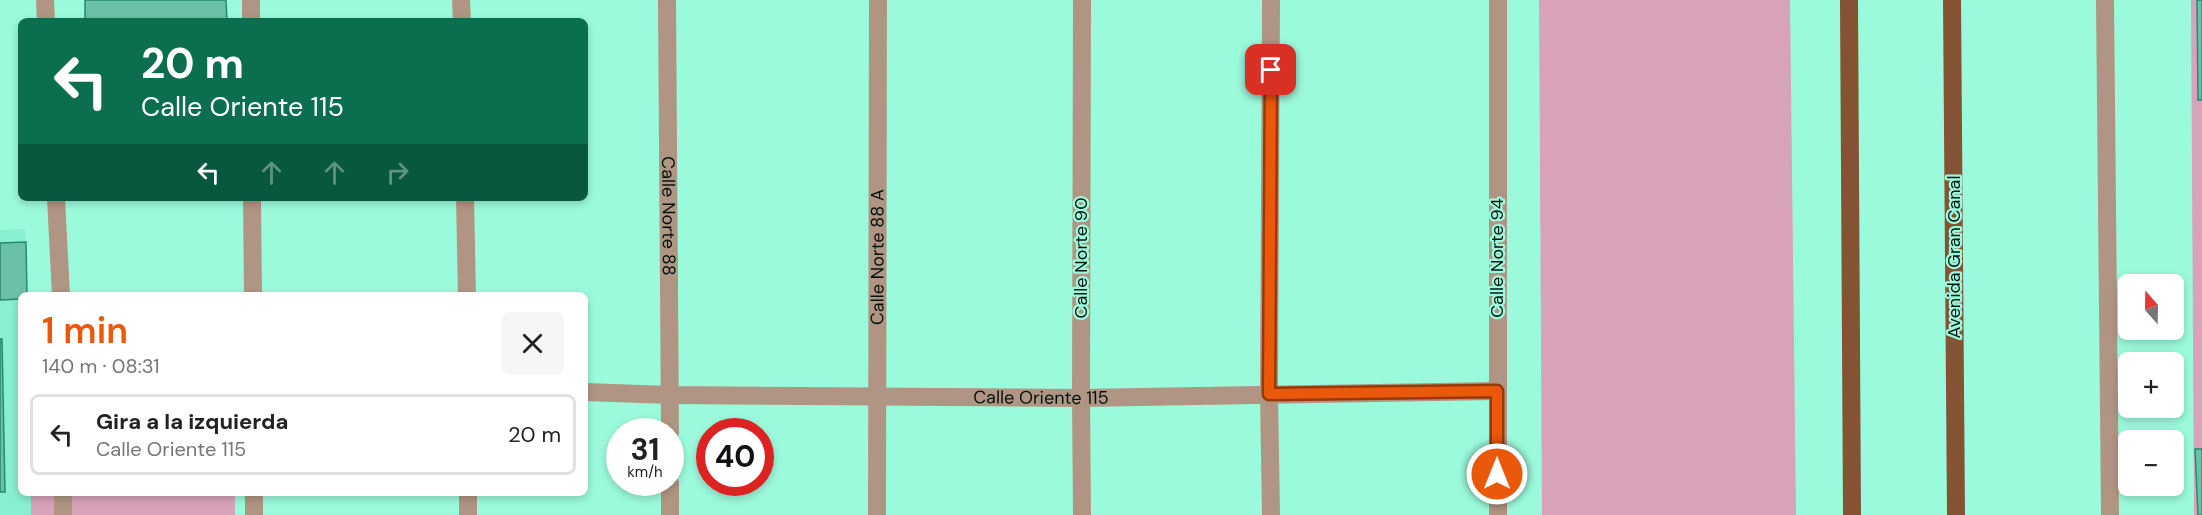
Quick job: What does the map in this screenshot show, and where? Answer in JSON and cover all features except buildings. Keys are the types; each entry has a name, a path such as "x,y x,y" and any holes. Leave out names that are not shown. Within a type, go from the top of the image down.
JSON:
{"main road":[{"path":"1849,0 1852,515"},
{"name":"Avenida Gran Canal","path":"1952,0 1956,515"}],"street":[{"path":"45,0 46,18"},
{"path":"251,0 251,18"},
{"path":"461,0 462,18"},
{"name":"Calle Norte 88","path":"667,0 670,418"},
{"name":"Calle Norte 88 A","path":"877,515 878,0"},
{"name":"Calle Norte 90","path":"1082,0 1082,515"},
{"path":"1271,515 1269,394 1272,0"},
{"name":"Calle Norte 94","path":"1498,0 1498,515"},
{"path":"2105,0 2110,515"},
{"path":"56,201 61,292"},
{"path":"252,201 253,292"},
{"path":"465,201 467,292"},
{"name":"Calle Oriente 115","path":"588,392 1081,398 1497,391"},
{"path":"63,496 63,515"},
{"path":"254,496 254,515"},
{"path":"468,496 468,515"},
{"path":"670,496 670,515"}],"shaded area":[{"path":"1539,0 1790,0 1796,515 1542,515"},
{"path":"2191,0 2202,0 2202,515 2194,515"},
{"path":"25,229 27,292 18,292 18,496 31,496 31,515 0,515 0,230"},
{"path":"31,496 235,496 235,515 31,515"}],"route":[{"path":"1271,70 1269,394 1497,391 1497,474"}]}
